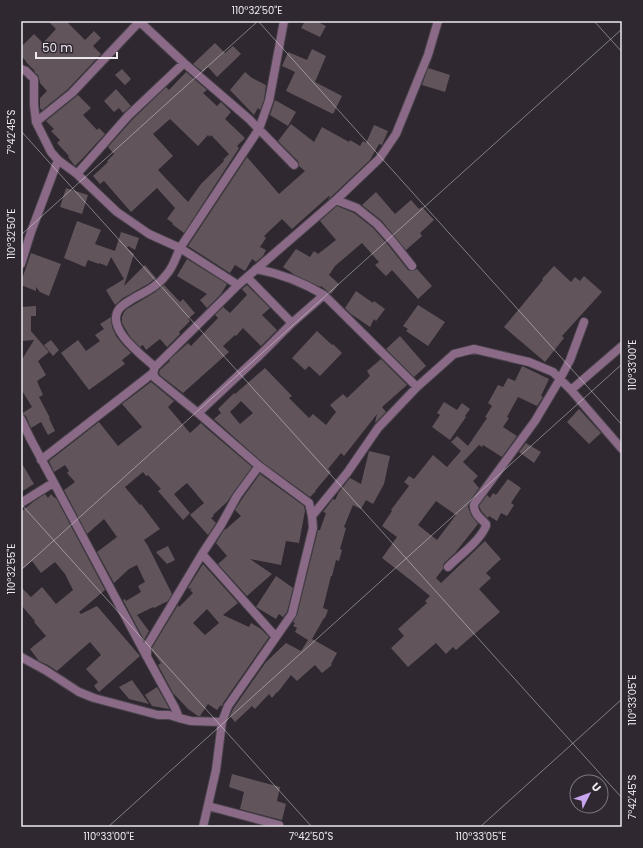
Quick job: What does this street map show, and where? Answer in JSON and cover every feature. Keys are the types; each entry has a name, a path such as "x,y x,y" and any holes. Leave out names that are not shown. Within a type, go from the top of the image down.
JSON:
{"street":[{"path":"36,122 72,93 139,21 184,63 249,119 294,165"},
{"path":"203,827 216,770 222,722 228,706 292,614 313,528 312,516 309,503 259,466 155,378 154,370 118,329 116,316 118,310 124,304 156,286 167,275 180,248 259,129 269,101 284,21"},
{"path":"41,460 154,370 238,285 336,200 379,159 396,134 428,55 438,21"},
{"path":"77,174 128,116 184,63"},
{"path":"21,69 26,71 34,79 34,105 36,122 51,152 58,160 77,174 117,212 149,234 180,248 238,285"},
{"path":"21,264 31,232 58,160"},
{"path":"336,200 357,208 377,224 412,266"},
{"path":"256,269 267,271 310,287 324,295 418,387"},
{"path":"247,277 292,323"},
{"path":"198,413 292,323 324,295"},
{"path":"448,567 478,540 485,530 486,524 473,510 474,504 536,421 570,360 584,322"},
{"path":"571,390 622,346"},
{"path":"312,516 347,473 378,428 418,387 454,354 474,349 529,362 553,372 571,390 622,449"},
{"path":"21,419 53,483 146,658 175,708 179,718"},
{"path":"146,658 147,646 221,525 237,496 259,466"},
{"path":"21,503 53,483"},
{"path":"202,554 276,637"},
{"path":"21,657 45,670 79,692 94,698 158,715 169,715 190,721 222,722"},
{"path":"208,806 279,825"}],"building":[{"path":"48,21 66,21 85,40 94,31 101,38 93,46 101,54 68,89 42,110 40,108 40,98 47,91 40,83 38,75 21,56 21,47 34,34 43,43 56,29"},
{"path":"305,21 316,21 326,26 320,37 301,28"},
{"path":"215,43 225,53 233,46 241,54 217,77 208,67 203,72 193,64"},
{"path":"312,49 326,56 315,82 342,96 333,114 286,91 295,72 282,66 288,52 307,60"},
{"path":"428,68 450,75 445,92 422,85"},
{"path":"122,69 131,79 125,85 115,75"},
{"path":"186,72 207,90 203,93 217,106 221,102 231,112 225,119 245,138 237,146 239,148 184,233 167,219 175,208 157,188 131,212 104,181 100,184 93,176 114,154 108,147 132,120 166,87 169,90","holes":["170,119 198,146 208,135 210,137 211,135 229,154 201,184 188,202 158,170 173,156 153,134"]},
{"path":"245,72 252,78 266,85 264,100 260,110 258,108 254,115 230,90"},
{"path":"116,89 131,106 123,113 119,108 114,112 104,101"},
{"path":"78,95 91,108 83,115 97,130 99,128 105,134 75,166 68,157 69,156 57,143 60,140 51,131 54,129 46,121"},
{"path":"275,100 296,112 288,126 270,115"},
{"path":"291,124 314,142 322,127 349,142 350,140 360,146 363,141 366,143 374,125 388,131 382,145 379,144 370,160 328,200 330,196 292,229 282,219 264,236 266,238 260,247 266,250 263,256 256,262 252,259 245,271 235,265 230,273 188,246 247,157 279,194 305,171 299,166 298,161 278,141"},
{"path":"66,188 88,195 82,214 60,207"},
{"path":"376,192 395,214 411,200 419,209 422,207 434,220 420,233 422,236 406,250 381,220 362,205"},
{"path":"337,206 354,213 373,228 408,270 412,271 417,269 432,286 418,299 392,270 386,276 375,265 379,262 362,243 335,266 329,275 339,284 331,294 321,286 320,287 295,275 283,267 296,249 310,257 314,251 318,254 336,240 320,221"},
{"path":"77,221 101,230 95,244 115,251 121,232 139,238 135,250 128,246 127,248 134,254 124,286 145,265 156,278 123,298 115,305 106,290 124,279 111,257 107,266 88,260 85,267 64,258"},
{"path":"31,253 61,264 49,296 40,292 36,287 36,291 21,285"},
{"path":"187,259 227,284 221,294 207,308 200,300 207,294 177,276"},
{"path":"554,266 571,282 575,277 580,281 584,276 602,292 562,336 564,338 545,362 504,327"},
{"path":"164,285 180,302 183,299 195,313 188,319 190,321 179,332 180,334 167,347 160,339 146,350 143,345 140,347 131,338 122,323 122,317 127,309 154,293"},
{"path":"247,285 270,308 262,315 277,330 261,346 243,328 236,336 235,335 223,346 229,352 183,393 160,375 160,370 188,343 191,346 218,318 215,315 223,307 230,313 247,295 242,289"},
{"path":"356,291 373,303 374,301 385,309 376,321 374,319 370,327 345,308"},
{"path":"418,305 445,322 428,346 406,331 408,329 403,326"},
{"path":"36,306 36,316 31,316 31,331 49,352 38,361 46,375 37,381 43,395 39,397 55,431 48,435 41,422 31,428 26,416 21,414 32,407 21,389 21,361 34,340 21,341 21,307"},
{"path":"111,317 112,327 116,336 131,353 122,360 125,364 89,390 61,353 78,340 86,351 100,341 95,335 104,329 100,324"},
{"path":"317,331 342,353 320,376 309,366 305,370 292,358"},
{"path":"400,336 426,366 414,377 386,349"},
{"path":"51,340 59,350 53,356 44,345"},
{"path":"381,359 407,385 382,407 386,412 375,423 377,414 344,456 341,453 328,469 331,472 310,497 262,462 214,419 221,413 218,409 234,393 235,394 265,368 292,396 289,398 309,418 313,414 326,425 336,412 330,405 343,394 347,398 370,376 367,371","holes":["241,401 253,413 240,424 230,412"]},
{"path":"522,366 549,379 541,396 543,397 537,406 518,397 507,417 509,418 503,427 517,436 502,457 483,445 482,447 479,445 463,462 478,476 473,481 479,488 470,501 468,507 471,515 478,524 455,553 444,563 443,569 436,578 441,583 485,541 501,559 486,573 491,578 479,589 500,612 456,650 453,647 446,654 436,643 408,667 391,648 404,636 398,629 427,603 425,601 430,596 382,558 397,537 382,526 392,511 391,510 409,486 404,482 409,476 414,479 433,455 447,467 461,451 451,442 457,436 468,446 487,418 485,417 492,406 488,403 498,385 503,387 508,378 515,381","holes":["436,501 456,515 437,540 418,525"]},
{"path":"151,382 174,401 168,407 190,433 201,423 252,467 227,502 211,518 216,523 208,535 190,515 204,503 187,483 174,494 190,513 183,520 158,491 161,489 148,475 146,476 143,472 125,487 140,505 141,504 160,529 144,540 172,594 168,601 137,615 149,631 144,640 123,600 125,599 126,601 141,592 138,586 145,582 137,565 129,569 114,583 97,552 117,537 104,519 87,534 64,490 75,482 67,473 69,471 65,465 54,472 49,461 99,422 118,446 142,427 122,404"},
{"path":"444,402 457,410 462,403 470,409 450,440 432,427 440,415 437,413"},
{"path":"579,409 601,433 589,444 567,422"},
{"path":"526,443 541,452 534,463 519,452"},
{"path":"369,451 390,456 384,484 373,504 366,500 361,509 353,505 344,527 346,528 340,549 342,550 339,561 336,560 323,608 328,610 325,618 312,639 337,653 331,664 332,665 322,673 315,665 297,681 291,675 272,698 269,694 255,709 252,706 235,722 230,716 233,709 266,662 286,643 301,651 308,640 295,632 297,628 293,626 295,623 293,622 297,615 318,530 320,530 326,513 323,512 333,499 335,500 339,492 350,478 361,484"},
{"path":"21,462 34,484 21,492"},
{"path":"260,474 304,506 305,511 299,543 286,541 281,565 250,559 272,574 247,596 218,564 227,556 216,543 224,530 241,516 235,510"},
{"path":"508,479 521,488 511,503 514,505 507,516 501,513 497,521 489,516 488,518 479,506 487,495 490,498 493,493 496,495"},
{"path":"45,494 48,498 51,494 56,498 105,590 79,612 81,614 97,606 140,656 99,692 94,686 98,682 86,669 101,655 90,642 57,671 39,661 30,649 46,636 21,605 21,587 31,597 42,587 56,604 73,590 65,574 55,562 41,573 32,561 21,570 21,512"},
{"path":"168,546 175,560 167,564 156,552"},
{"path":"203,564 238,603 223,615 249,627 251,623 261,629 269,637 223,703 222,707 221,705 217,710 208,704 200,716 188,709 174,695 158,665 161,663 152,651 152,648 178,605 179,607 193,593 190,590 193,588 188,588","holes":["207,609 219,623 205,635 193,623"]},
{"path":"276,576 293,588 287,612 283,617 279,614 276,619 256,607"},
{"path":"132,680 149,704 129,699 119,687"},
{"path":"157,687 169,709 152,706 145,695"},
{"path":"232,774 280,787 277,801 286,804 282,820 240,809 244,792 229,787"}]}
